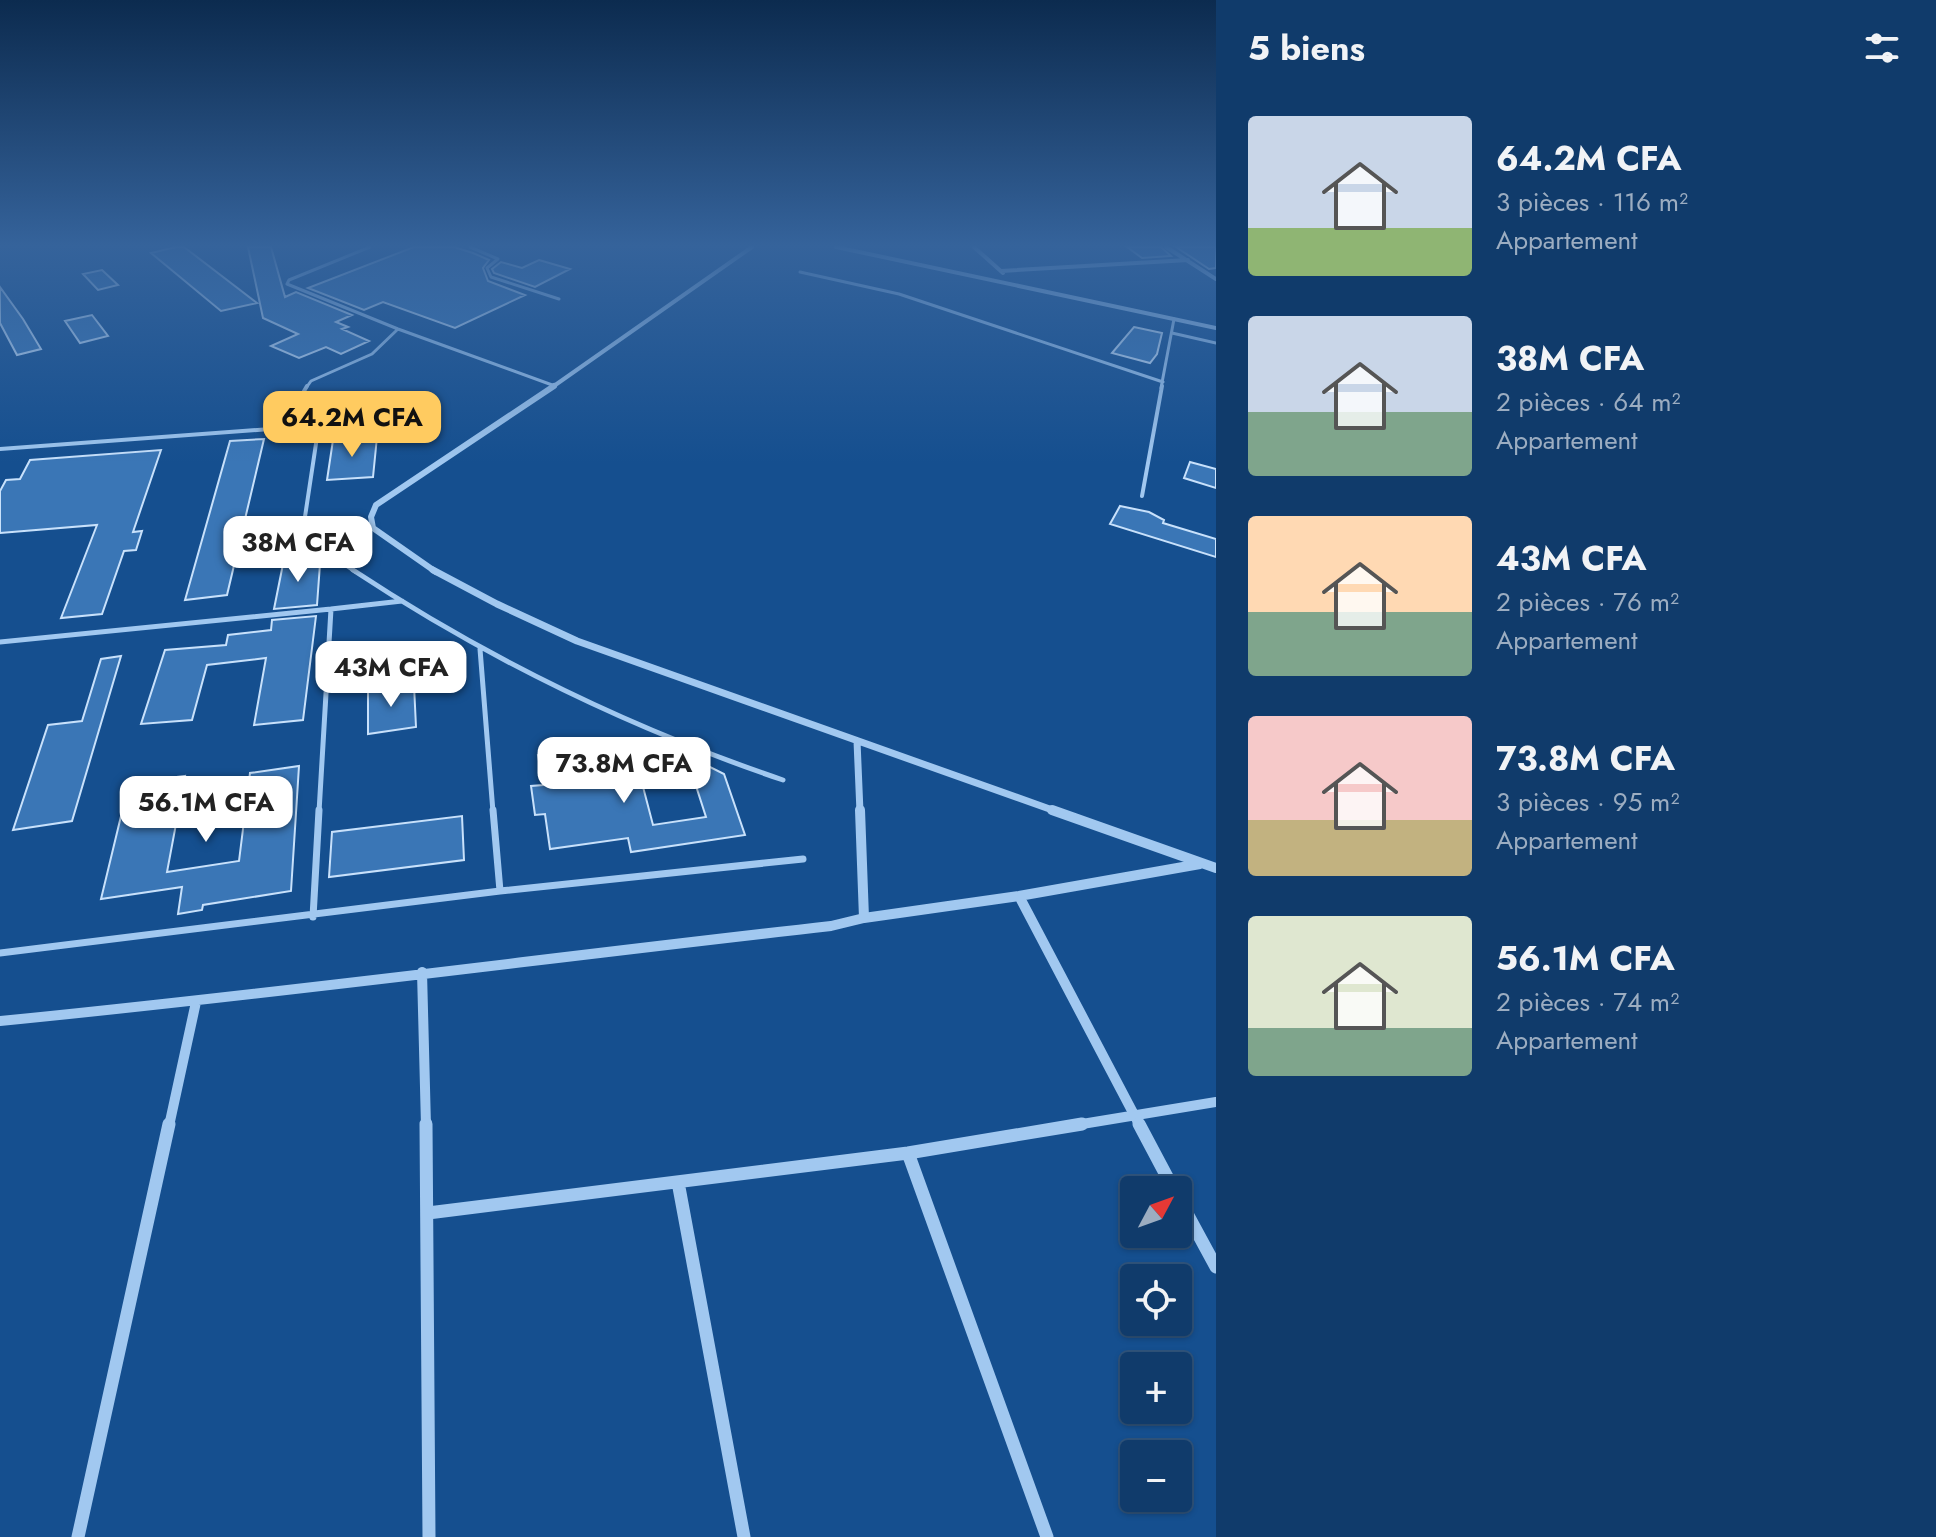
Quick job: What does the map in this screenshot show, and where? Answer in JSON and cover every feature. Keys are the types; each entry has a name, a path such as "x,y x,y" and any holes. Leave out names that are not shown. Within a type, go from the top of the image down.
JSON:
{"street":[{"path":"650,319 376,505 371,517 373,528 397,548 482,599 577,641 1216,868"},
{"path":"1174,319 1216,328"},
{"path":"857,741 864,918"},
{"path":"0,1021 196,1002 422,972 831,926 864,918 1019,896 1204,864"},
{"path":"1019,896 1167,1176"},
{"path":"422,972 428,1213 429,1537"},
{"path":"78,1537 196,1002"},
{"path":"428,1213 908,1153 1216,1102"},
{"path":"908,1153 1047,1537"},
{"path":"678,1182 744,1537"},
{"path":"1192,1223 1216,1267"}],"lane":[{"path":"373,319 555,386"},
{"path":"973,319 1163,382"},
{"path":"1142,496 1174,319"},
{"path":"297,427 300,398 311,381 372,354 398,329"},
{"path":"1172,333 1216,343"},
{"path":"0,449 297,427 311,430 317,437 303,530 311,542 480,649 640,728 783,780"},
{"path":"0,642 402,601"},
{"path":"313,917 331,609"},
{"path":"480,649 500,891"},
{"path":"0,953 313,917 500,891 803,859"}],"building":[{"path":"0,319 23,319 41,349 17,355"},
{"path":"95,319 108,336 80,343 65,321"},
{"path":"265,319 343,319 336,322 348,327 342,329 369,341 341,354 326,347 299,358 271,346 298,334"},
{"path":"429,319 475,319 455,328"},
{"path":"1134,327 1162,333 1157,354 1150,363 1112,353"},
{"path":"377,437 373,477 327,480 333,440"},
{"path":"264,439 227,595 185,600 230,441"},
{"path":"161,450 133,532 142,531 136,550 124,551 102,614 61,618 97,525 0,533 0,491 6,480 20,479 30,460"},
{"path":"1190,462 1216,469 1216,488 1184,478"},
{"path":"1120,506 1149,512 1164,520 1163,523 1216,539 1216,557 1110,524"},
{"path":"302,558 320,564 317,605 274,609 284,559"},
{"path":"316,616 303,720 254,725 266,658 207,665 192,720 141,724 165,650 226,645 228,635 271,630 272,620"},
{"path":"121,656 72,821 13,830 48,725 82,721 101,659"},
{"path":"414,685 416,727 368,734 368,691"},
{"path":"590,748 594,766 636,760 653,825 706,817 686,755 724,774 745,835 631,852 628,838 550,849 545,814 535,815 531,786 543,785 538,755"},
{"path":"299,766 291,891 203,905 202,910 178,914 182,887 101,899 129,783 185,776 167,872 239,861 250,773"},
{"path":"462,816 464,860 329,877 332,832"}]}
